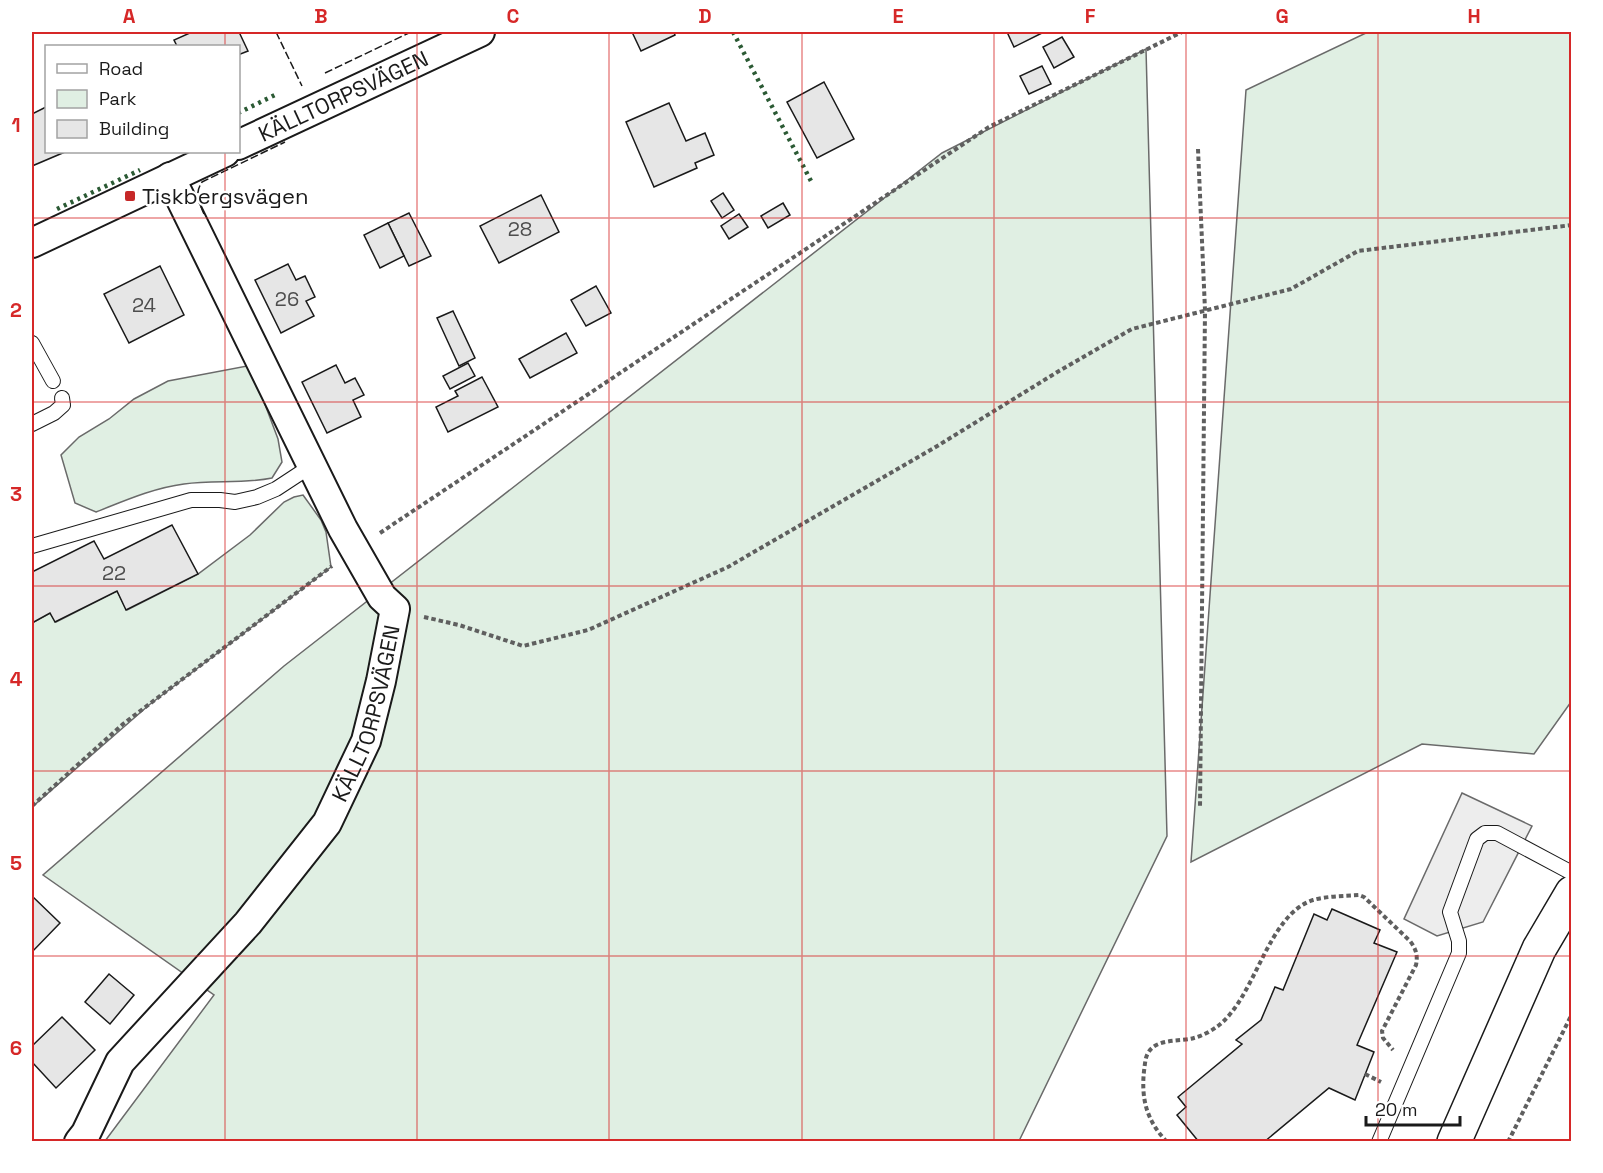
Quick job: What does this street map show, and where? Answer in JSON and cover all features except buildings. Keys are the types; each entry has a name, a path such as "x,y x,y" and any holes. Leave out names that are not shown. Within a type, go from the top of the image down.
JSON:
{"street":[{"name":"KÄLLTORPSVÄGEN","path":"240,144 480,32"},
{"path":"32,243 223,153"},
{"name":"KÄLLTORPSVÄGEN","path":"79,1142 86,1133 120,1062 248,923 327,823 366,741 395,609 382,597 311,466 170,177"},
{"path":"1454,1142 1539,949 1572,893"}],"lane":[{"path":"32,343 53,381"},
{"path":"32,424 54,413 63,405 62,398"},
{"path":"32,546 191,500 235,502 257,497 276,489 311,466"},
{"path":"1379,1142 1459,953 1459,941 1450,912 1477,839 1485,833 1497,833 1572,873"}],"path":[{"path":"32,806 123,724 355,549 989,127 1182,32"},
{"path":"1198,149 1204,310 1200,807"},
{"path":"395,609 459,625 523,646 588,630 728,567 934,448 1132,328 1291,289 1358,251 1572,225"},
{"path":"1167,1142 1152,1122 1145,1105 1144,1078 1147,1054 1161,1043 1193,1038 1218,1026 1239,1001 1276,933 1298,909 1312,900 1359,895 1364,897 1416,949 1416,965 1382,1034 1400,1056 1412,1062"},
{"path":"1508,1142 1572,1014"}],"green space":[{"path":"1368,32 1571,32 1571,702 1534,754 1422,744 1191,862 1246,90"},
{"path":"1146,49 1167,836 1019,1141 105,1141 214,995 43,875 284,666 942,153"},
{"path":"247,366 254,375 278,439 282,462 272,478 172,486 139,495 96,512 75,503 61,455 79,437 109,419 134,399 168,381"},
{"path":"303,495 321,520 326,532 331,567 149,705 32,807 32,623 50,613 56,622 117,591 127,610 198,574 250,535 284,502"}],"shaded area":[{"path":"1462,793 1532,826 1483,922 1437,936 1404,919"}],"hedge":[{"path":"733,32 811,181"},
{"path":"240,112 275,95"},
{"path":"57,209 140,170"}],"fence":[{"path":"276,32 302,86"},
{"path":"325,73 411,32"},
{"path":"204,214 198,194 202,182 285,142"}],"place":[{"name":"Tiskbergsvägen","path":"130,196"}]}
